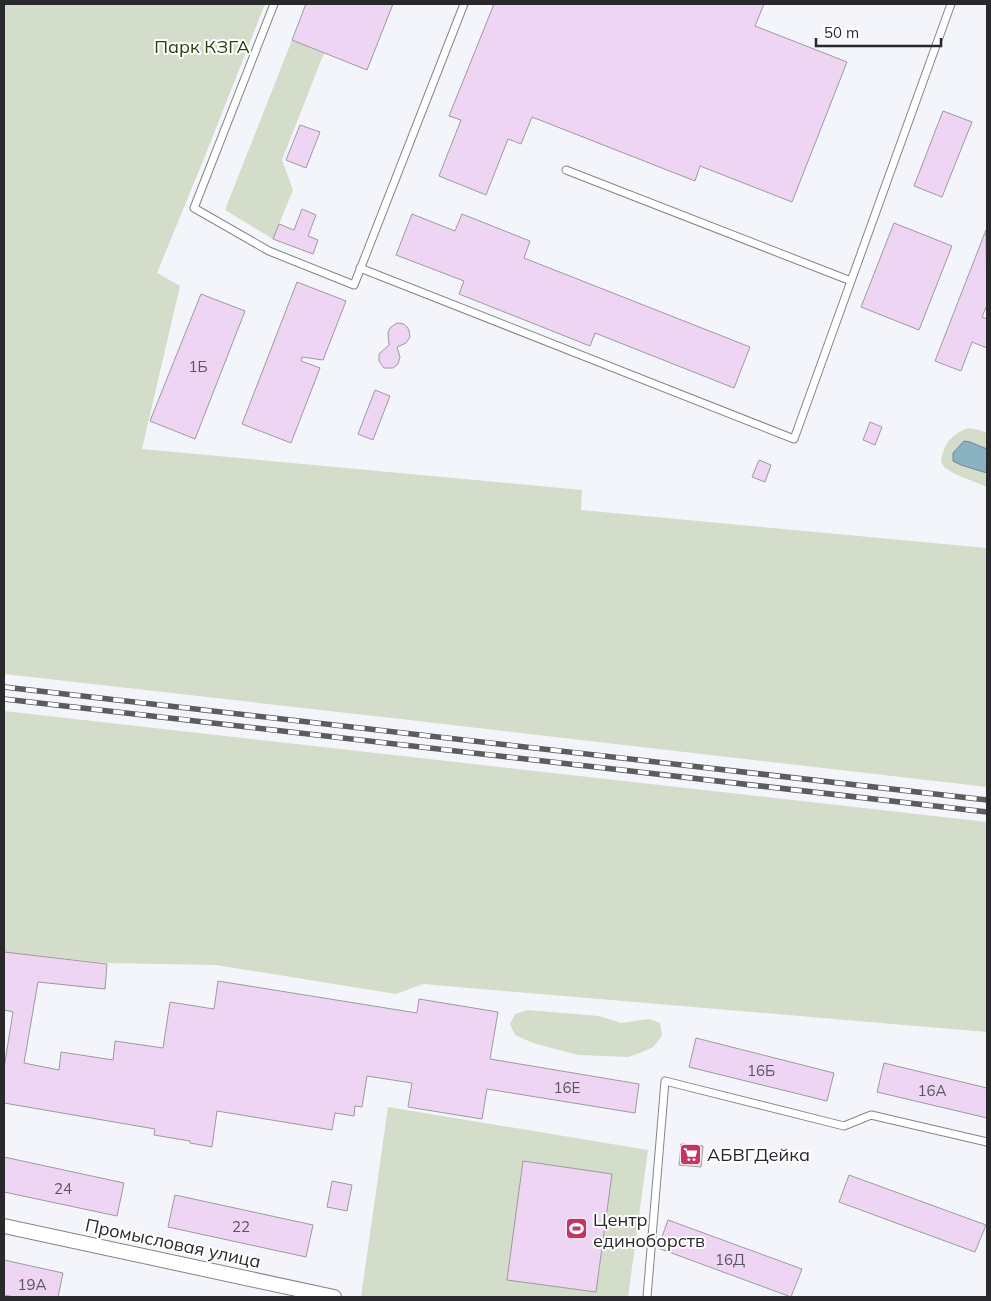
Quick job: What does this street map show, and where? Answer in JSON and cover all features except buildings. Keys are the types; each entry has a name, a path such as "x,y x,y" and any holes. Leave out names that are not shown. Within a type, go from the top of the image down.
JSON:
{"street":[{"name":"Промысловая улица","path":"4,1226 334,1297"}],"lane":[{"path":"274,4 194,208 269,251 354,285 464,4"},
{"path":"360,268 794,439 951,4"},
{"path":"566,170 851,281"},
{"path":"647,1297 665,1081 844,1126 871,1115 987,1142"}],"green space":[{"name":"Парк КЗГА","path":"4,4 265,4 157,273 180,286 142,449 582,490 581,510 987,548 987,787 4,674"},
{"path":"292,40 324,53 282,160 293,190 273,239 225,210"},
{"path":"968,428 987,433 987,449 970,442 961,465 987,473 987,487 955,474 945,468 941,462 949,440"},
{"path":"4,711 987,822 987,1032 423,984 396,994 216,965 107,963 4,952"},
{"path":"527,1010 599,1016 621,1023 649,1019 660,1023 662,1036 653,1047 628,1057 578,1055 533,1043 515,1035 510,1024 515,1014"},
{"path":"388,1107 648,1150 628,1297 361,1297"}],"water":[{"path":"964,441 987,449 987,473 953,461 953,453"}],"railway":[{"path":"4,687 987,800"},
{"path":"4,699 987,812"}],"place":[{"name":"АБВГДейка","path":"691,1154"},
{"name":"Центр единоборств","path":"577,1229"}]}
